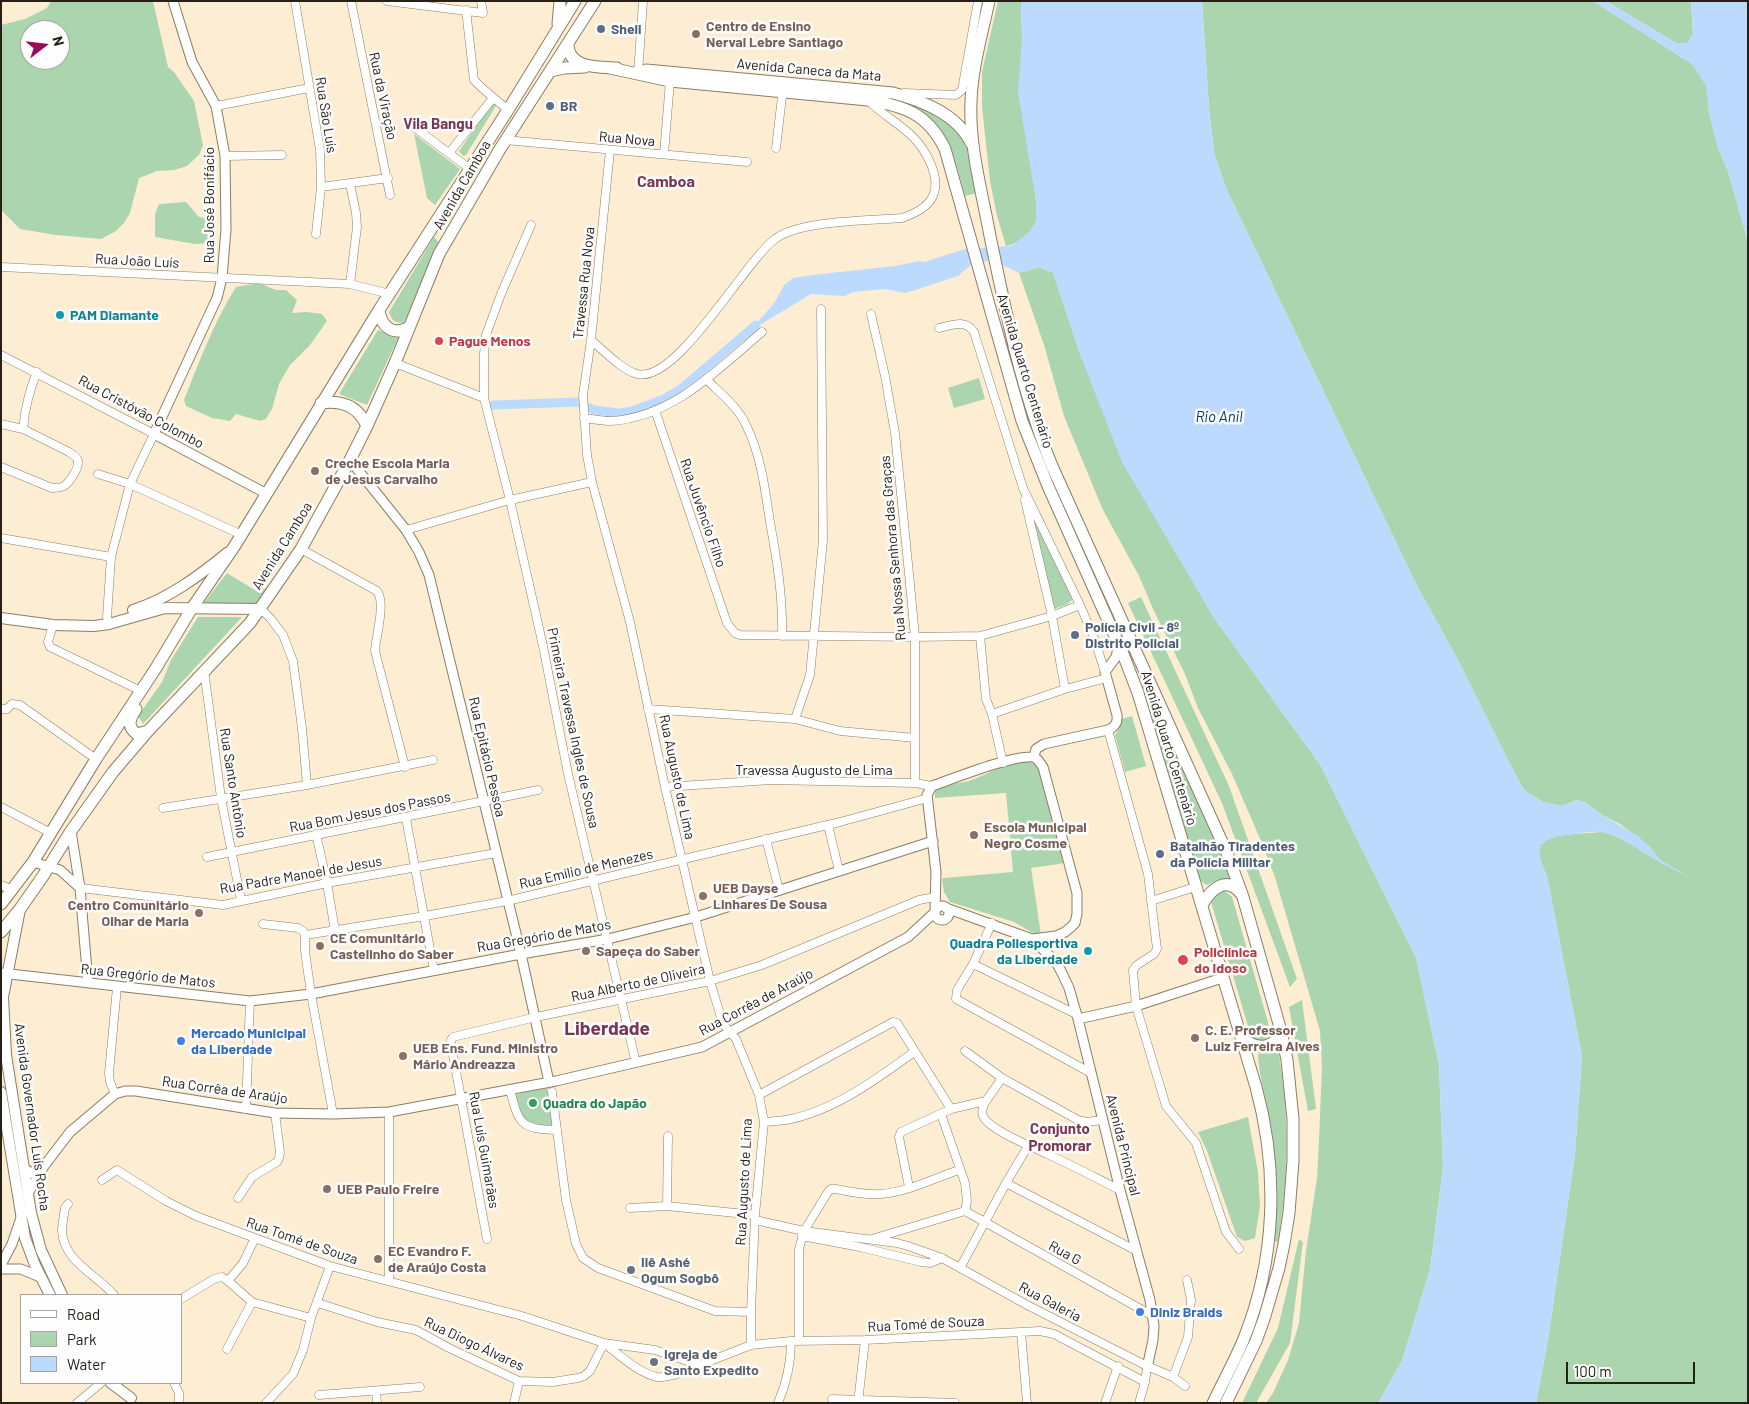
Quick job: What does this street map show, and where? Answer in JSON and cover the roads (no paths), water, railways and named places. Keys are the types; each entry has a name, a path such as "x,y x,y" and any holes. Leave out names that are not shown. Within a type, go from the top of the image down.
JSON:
{"main road":[{"path":"556,32 560,16 560,1"},
{"name":"Avenida Camboa","path":"1,904 33,862 192,608 242,535 321,403 508,110 575,1"},
{"name":"Avenida Camboa","path":"1,932 20,910 71,831 113,772 204,670 250,623 301,549 367,426 395,363 439,254 505,140 595,1"},
{"path":"976,160 971,121 971,91 989,1"},
{"name":"Avenida Caneca da Mata","path":"568,43 568,50 573,59 581,64 783,88"},
{"name":"Avenida Caneca da Mata","path":"550,71 594,66"},
{"name":"Avenida Caneca da Mata","path":"638,72 670,81 868,95 893,93 922,103 953,120 968,138 976,160"},
{"name":"Avenida Quarto Centenário","path":"868,95 905,108 923,120 945,149 1016,402 1030,444 1129,668 1202,905 1259,1100 1267,1136 1271,1191 1270,1229 1263,1274 1249,1326 1217,1402"},
{"name":"Avenida Quarto Centenário","path":"976,160 1017,361 1035,422 1044,446 1228,853 1244,897 1281,1032 1289,1077 1293,1125 1293,1168 1288,1221 1279,1268 1256,1341 1217,1402"},
{"path":"379,310 382,323 387,328 398,331 408,328"},
{"path":"321,403 334,402 348,405 360,415 367,426"},
{"path":"1,611 73,620 108,620 179,588 210,567 234,547"},
{"path":"1,618 77,626 159,609 260,609"},
{"path":"148,731 137,734 132,731 129,725 130,719 151,686 156,668"},
{"path":"1202,905 1213,889 1222,885 1236,888 1244,897"},
{"name":"Avenida Governador Luís Rocha","path":"20,910 4,973 4,1035 27,1195 41,1250 62,1294"},
{"path":"1241,1038 1250,1044 1264,1046 1277,1039 1281,1032"},
{"name":"Avenida Governador Luís Rocha","path":"1,1092 21,1218 30,1253 49,1294"},
{"path":"24,1169 31,1173 41,1170"},
{"path":"112,1384 131,1401"},
{"path":"122,1384 131,1401"}],"street":[{"name":"Rua José Bonifácio","path":"154,434 213,309 222,278 226,229 225,156 216,106 192,62 173,1"},
{"name":"Rua São Luís","path":"295,1 320,150 321,187 316,234"},
{"name":"Rua da Viração","path":"351,1 390,195"},
{"path":"387,1 483,13 481,1"},
{"path":"638,72 643,1"},
{"path":"893,93 956,95 960,93 978,1"},
{"path":"466,10 474,80 508,110"},
{"path":"664,154 670,81"},
{"path":"216,106 309,88"},
{"path":"776,148 783,88"},
{"path":"591,340 627,369 638,374 646,374 666,364 690,344 753,262 774,240 784,234 805,227 902,218 912,215 922,208 930,200 934,192 935,182 929,161 914,137 877,109 868,95"},
{"path":"449,153 493,98"},
{"path":"414,127 470,169"},
{"name":"Rua Nova","path":"505,140 747,162"},
{"name":"Travessa Rua Nova","path":"584,418 583,399 591,340 610,150"},
{"path":"225,156 282,155"},
{"path":"321,187 388,178"},
{"path":"350,184 357,227 350,284"},
{"name":"Primeira Travessa Ingles de Sousa","path":"531,225 501,294 486,335 484,398 510,500 543,646 568,774 636,1062"},
{"name":"Rua João Luís","path":"1,267 350,284 390,294"},
{"path":"795,719 808,682 812,636 816,622 822,540 821,309"},
{"name":"Rua Nossa Senhora das Graças","path":"872,314 895,433 915,638 915,783"},
{"path":"939,328 961,323 966,324 974,332 1023,488 1052,616 1065,689"},
{"path":"584,418 609,421 624,419 674,403 689,393 762,332"},
{"name":"Rua Cristóvão Colombo","path":"1,355 37,372 267,494"},
{"path":"395,363 484,398"},
{"path":"22,428 29,390 37,372"},
{"path":"706,379 742,417 759,461 764,480 778,572 782,609 782,636 915,638 980,636 1052,616 1080,605"},
{"name":"Rua Juvêncio Filho","path":"655,410 727,623 735,633 740,635 782,636"},
{"name":"Rua Augusto de Lima","path":"584,418 587,455 592,482 630,622 665,786 710,981 723,1024 736,1038 759,1096 764,1122 755,1218 751,1345"},
{"path":"1,424 22,428 76,456 78,461 77,467 68,482 58,488 52,488 1,467"},
{"path":"108,620 111,557 130,484 154,434"},
{"name":"Rua Epitácio Pessoa","path":"350,460 406,530 419,552 429,575 483,802 522,954 549,1082"},
{"path":"98,474 130,484 242,535"},
{"path":"406,530 510,500 592,482"},
{"path":"1023,488 1093,634 1118,718 1114,726 1108,730 1044,744 1036,749 1034,757"},
{"path":"1,538 111,557"},
{"path":"301,549 380,596 381,604 375,651 405,767"},
{"path":"260,609 271,619 283,635 293,660 307,785"},
{"path":"54,625 48,642 50,647 141,691"},
{"path":"980,636 986,699 992,714 1003,763"},
{"path":"1106,675 1116,657 1119,644"},
{"path":"992,714 1106,675 1117,667 1129,668"},
{"name":"Rua Santo Antônio","path":"204,670 221,798 241,900"},
{"path":"1,710 7,709 12,704 20,704 96,759"},
{"name":"Rua Augusto de Lima","path":"648,708 795,719 840,731 915,738"},
{"path":"1108,730 1148,874 1157,949 1154,954 1137,965 1133,970 1136,1006 1166,1106 1196,1143 1226,1232 1239,1249"},
{"path":"935,912 938,907 945,907 992,923 1032,939 1051,937 1065,932 1075,923 1078,902 1077,893 1043,767 1034,757 1003,763 932,786 927,795 936,872 935,897 935,912 936,918 940,921 971,916"},
{"path":"163,808 307,785 433,760"},
{"name":"Travessa Augusto de Lima","path":"665,786 772,780 915,783 932,786"},
{"name":"Rua Bom Jesus dos Passos","path":"207,857 538,790"},
{"name":"Rua Emílio de Menezes","path":"305,935 508,901 828,825 928,798"},
{"path":"1,807 51,833"},
{"path":"406,818 434,971"},
{"path":"828,825 839,871"},
{"path":"71,831 80,888 88,983"},
{"path":"316,834 335,931"},
{"path":"766,839 780,890"},
{"name":"Rua Gregório de Matos","path":"4,973 250,1001 311,994 608,939 696,917 933,841"},
{"name":"Rua Padre Manoel de Jesus","path":"80,888 213,904 231,904 241,900 283,894 327,883 496,853"},
{"path":"33,862 49,866 66,874 80,888"},
{"path":"936,872 945,907 949,914 947,919"},
{"path":"1,885 13,890"},
{"path":"1151,901 1192,888 1197,889"},
{"name":"Rua Alberto de Oliveira","path":"454,1037 536,1017 710,981 762,965 919,900 935,897"},
{"name":"Rua Corrêa de Araújo","path":"115,1094 125,1091 136,1091 274,1113 334,1114 389,1112 549,1082 702,1047 908,937 935,912"},
{"path":"992,923 974,964 956,992 957,1001 1090,1073"},
{"path":"263,924 298,928 305,935 305,951 311,994 334,1114"},
{"name":"Avenida Principal","path":"1032,939 1056,962 1069,988 1077,1017 1153,1316 1153,1340 1147,1367"},
{"path":"974,964 1077,1017 1136,1006 1219,979 1224,980"},
{"path":"40,1277 21,1269 1,1267 12,1244 27,1195 41,1170 70,1132 115,1094 110,1082 109,1073 117,987"},
{"path":"246,1109 250,1001"},
{"path":"759,1096 893,1022 897,1023 951,1109"},
{"name":"Rua Luís Guimarães","path":"454,1037 451,1040 487,1238"},
{"path":"965,1051 1002,1078 1078,1120 1087,1122 1102,1120"},
{"path":"764,1122 798,1117 840,1100 881,1076 914,1052"},
{"path":"1002,1078 982,1108 984,1119 1028,1146 1120,1190"},
{"path":"510,1090 516,1112 522,1123 533,1129 557,1130"},
{"path":"552,1092 566,1200 576,1244 582,1258 590,1265 715,1311 751,1312"},
{"path":"909,1187 899,1134 951,1109 986,1101"},
{"path":"389,1112 389,1281"},
{"path":"238,1198 252,1177 276,1162 279,1158 280,1152 274,1113"},
{"path":"870,1239 965,1211 967,1193 941,1114"},
{"path":"666,1206 668,1136"},
{"path":"960,1268 1028,1146"},
{"name":"Rua Tomé de Souza","path":"102,1180 117,1170 166,1201 196,1216 330,1266 522,1316 604,1343 655,1350 699,1365"},
{"path":"778,1403 786,1385 795,1341 798,1259 803,1234 828,1192 831,1189 881,1194 909,1187 959,1170"},
{"path":"1006,1183 1138,1251"},
{"path":"68,1204 65,1208 62,1229 70,1254 113,1294"},
{"name":"Rua Galeria","path":"630,1208 666,1206 755,1218 803,1234 921,1262 930,1263 942,1258"},
{"name":"Rua G","path":"965,1211 1153,1316"},
{"name":"Rua Galeria","path":"803,1234 870,1239 908,1246 942,1258 1029,1306 1147,1367 1172,1377 1185,1386"},
{"path":"228,1281 243,1263 256,1238"},
{"path":"266,1403 293,1374 303,1350 311,1318 330,1266"},
{"path":"182,1298 214,1279 222,1277 252,1302 311,1318"},
{"path":"1172,1377 1188,1336 1191,1300 1187,1280"},
{"path":"227,1349 252,1302"},
{"name":"Rua Diogo Álvares","path":"318,1303 377,1322 416,1330 519,1381 552,1382 584,1376 590,1371 604,1343"},
{"name":"Rua Tomé de Souza","path":"604,1343 638,1368 656,1376 674,1375 751,1345 795,1341 865,1340 1040,1331 1054,1334 1145,1381"},
{"path":"1021,1332 1026,1403"},
{"path":"858,1401 865,1340"},
{"path":"1105,1403 1118,1366"},
{"path":"1139,1403 1147,1367"},
{"path":"514,1403 519,1381"},
{"path":"77,1403 101,1384"},
{"path":"174,1384 179,1393 178,1402"},
{"path":"320,1395 420,1387"},
{"path":"376,1390 377,1403"},
{"path":"832,1399 955,1403"}],"water":[{"name":"Rio Anil","path":"1021,1 1202,1 1214,153 1226,188 1417,586 1457,658 1524,790 1543,802 1562,806 1577,800 1585,802 1602,815 1638,836 1659,859 1691,878 1659,862 1622,839 1602,832 1560,836 1545,842 1541,846 1540,856 1547,876 1582,1056 1575,1154 1548,1340 1536,1403 1378,1403 1402,1361 1430,1269 1443,1168 1439,1065 1416,958 1321,766 1212,615 1122,462 1081,357 1053,273 1040,267 1019,273 996,262 987,261 972,264 958,276 906,293 885,289 854,292 844,296 811,294 758,326 756,324 775,302 784,285 793,278 895,266 919,261 924,262 965,249 1011,246 1028,233 1036,222 1036,201 1018,92 1022,38"},
{"path":"1593,1 1606,1 1676,43 1687,43 1693,35 1691,1 1748,1 1748,242 1728,171 1718,148 1709,113 1706,86 1692,64"}],"waterway":[{"path":"493,405 577,402 594,410 619,413 632,411 664,399 681,389 756,325"}],"place":[{"name":"Shell","path":"601,29"},
{"name":"Centro de Ensino Nerval Lebre Santiago","path":"696,34"},
{"name":"BR","path":"550,106"},
{"name":"PAM Diamante","path":"60,315"},
{"name":"Pague Menos","path":"439,341"},
{"name":"Creche Escola Maria de Jesus Carvalho","path":"315,471"},
{"name":"Polícia Civil - 8º Distrito Policial","path":"1075,635"},
{"name":"Escola Municipal Negro Cosme","path":"974,835"},
{"name":"Batalhão Tiradentes da Polícia Militar","path":"1160,854"},
{"name":"UEB Dayse Linhares De Sousa","path":"703,896"},
{"name":"Centro Comunitário Olhar de Maria","path":"199,913"},
{"name":"CE Comunitário Castelinho do Saber","path":"320,946"},
{"name":"Sapeça do Saber","path":"586,951"},
{"name":"Quadra Poliesportiva da Liberdade","path":"1088,951"},
{"name":"Policlínica do Idoso","path":"1183,960"},
{"name":"C. E. Professor Luiz Ferreira Alves","path":"1195,1038"},
{"name":"Mercado Municipal da Liberdade","path":"181,1041"},
{"name":"UEB Ens. Fund. Ministro Mário Andreazza","path":"403,1056"},
{"name":"Quadra do Japão","path":"533,1103"},
{"name":"UEB Paulo Freire","path":"327,1189"},
{"name":"EC Evandro F. de Araújo Costa","path":"378,1259"},
{"name":"Ilê Ashé Ogum Sogbô","path":"631,1270"},
{"name":"Diniz Braids","path":"1140,1312"},
{"name":"Igreja de Santo Expedito","path":"654,1362"}],"district":[{"name":"Vila Bangu","path":"438,124"},
{"name":"Camboa","path":"666,182"},
{"name":"Liberdade","path":"607,1029"},
{"name":"Conjunto Promorar","path":"1060,1138"}]}
